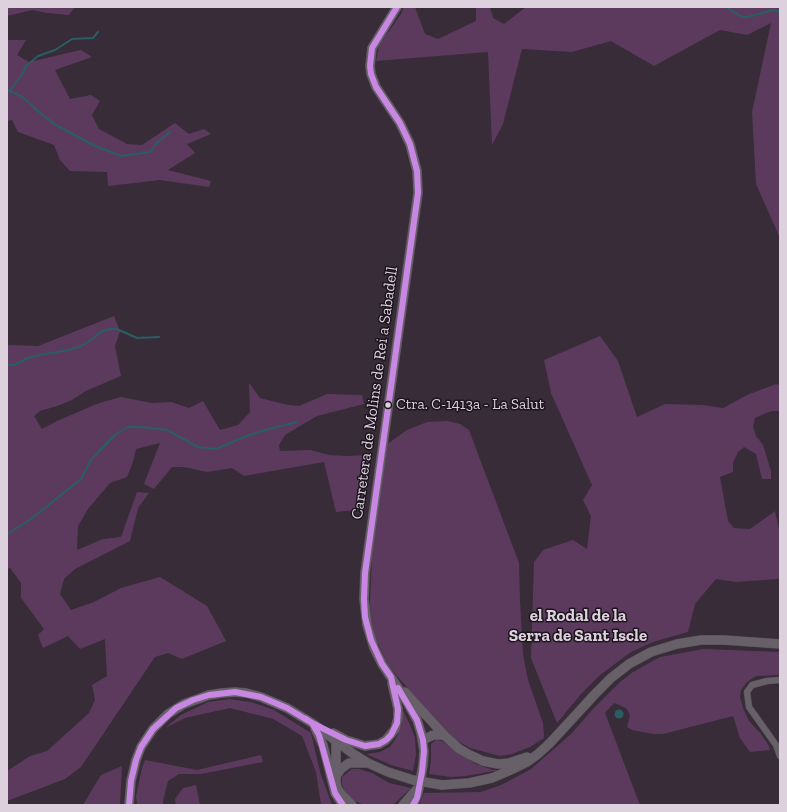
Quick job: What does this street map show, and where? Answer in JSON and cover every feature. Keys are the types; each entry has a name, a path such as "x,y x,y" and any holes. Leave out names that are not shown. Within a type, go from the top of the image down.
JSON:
{"main road":[{"name":"Carretera de Molins de Rei a Sabadell","path":"397,7 372,48 370,66 371,74 376,87 400,123 410,144 417,171 418,194 364,591 365,617 371,640 380,660 417,720 423,740 424,760 416,783 417,798 413,805"},
{"path":"312,723 336,742 368,762 416,783 442,785 469,783 492,778 513,769 538,754 611,678 629,664 651,652 677,644 702,640 729,640 780,644"},
{"path":"129,805 133,770 141,747 161,720 176,708 193,700 209,695 235,692 246,694 274,702 346,740 357,745 365,746 379,744 391,735 398,723 398,709 392,679"},
{"path":"392,679 444,735 468,754 493,764 504,764 538,754"},
{"path":"312,723 323,745 335,793 343,805"},
{"path":"423,740 433,735 444,735"},
{"path":"336,742 336,782 339,791 352,805"},
{"path":"336,776 341,769 350,763 368,762"},
{"path":"404,805 416,783"}],"street":[{"path":"780,680 767,681 752,685 747,692 749,707 776,745 780,756"}],"shaded area":[{"path":"7,7 75,7 69,15 32,10 7,16"},
{"path":"404,7 415,7 425,34 438,39 476,21 476,7 490,7 493,18 504,24 526,7 780,7 780,238 756,184 752,112 771,23 747,35 720,30 654,66 611,41 572,52 522,49 503,124 492,145 488,52 376,61 379,45 401,14"},
{"path":"7,40 26,40 17,55 29,62 81,50 92,57 55,70 70,99 91,95 100,101 92,115 99,129 127,144 142,145 175,123 189,134 204,129 211,134 187,144 195,153 168,170 211,181 209,187 160,180 108,186 107,172 70,171 60,160 54,145 18,132 12,120 7,121"},
{"path":"114,316 120,331 115,346 121,376 86,391 72,400 40,411 34,416 42,429 99,403 121,397 152,403 171,402 189,408 203,401 220,430 238,425 250,412 249,383 260,398 288,405 299,406 327,394 362,395 364,404 317,416 285,435 279,445 280,451 310,450 329,455 370,455 365,509 336,512 324,462 244,476 232,468 207,472 184,467 172,467 154,489 144,484 160,443 136,449 127,477 110,483 88,509 78,526 77,550 103,539 121,537 137,492 149,493 138,508 130,541 75,569 64,579 60,594 71,610 94,602 121,588 160,577 207,606 226,641 182,659 168,653 155,657 81,767 65,779 7,801 7,771 30,756 47,751 89,713 95,700 92,685 107,676 105,639 80,649 68,636 43,648 38,635 44,629 21,598 21,583 10,568 7,569 7,345 38,346"},
{"path":"600,336 618,361 637,417 665,404 703,405 723,408 747,395 776,384 780,385 780,411 771,411 755,418 753,427 756,436 763,445 771,471 771,479 762,479 756,454 744,447 738,452 733,463 733,472 720,477 728,521 734,528 750,529 775,511 780,534 780,577 778,579 736,582 716,579 695,604 688,632 653,642 631,652 600,675 582,693 557,723 531,658 534,562 543,550 573,540 587,549 591,516 583,500 592,485 551,393 544,360"},
{"path":"448,421 460,424 469,430 519,563 523,654 528,680 543,723 544,738 530,747 512,754 500,756 470,748 454,739 396,675 386,661 376,639 371,621 370,603 372,556 386,445 407,430 427,422"},
{"path":"704,649 780,652 780,675 756,676 747,682 741,690 740,697 749,721 761,734 770,750 750,752 740,738 733,716 663,734 653,734 632,730 627,727 630,715 626,708 614,703 605,713 640,805 419,805 424,793 481,792 501,785 531,769 571,734 620,682 633,672 660,657"},
{"path":"229,699 251,702 274,710 311,733 320,772 332,805 321,805 316,772 302,736 273,719 230,708 185,718 165,728 181,715 208,702"},
{"path":"402,708 415,738 416,755 413,771 391,765 366,754 380,752 390,747 402,724"},
{"path":"436,740 442,741 476,764 493,770 499,770 451,777 429,774 431,744"},
{"path":"261,755 263,762 201,774 179,774 168,781 163,805 137,805 136,796 145,760 197,770"},
{"path":"122,766 120,805 83,805 101,775"},
{"path":"352,769 359,769 372,773 389,783 411,788 394,804 364,805 355,801 344,790 342,784 342,777"},
{"path":"196,785 200,805 176,805 175,799 183,788"}],"water":[{"path":"619,709 624,714 619,719 614,714"}],"waterway":[{"path":"726,7 742,17 748,17 773,10 778,11 780,15"},
{"path":"10,90 24,72 25,67 38,56 55,50 72,39 93,38 98,32"},
{"path":"7,90 21,96 54,124 93,145 121,156 150,152 157,143 170,132"},
{"path":"7,365 14,365 28,358 69,350 81,346 90,341 100,332 110,329 117,329 137,338 159,337"},
{"path":"7,534 31,519 81,479 91,460 116,434 128,427 167,430 198,447 216,449 244,437 297,422"}],"transit line":[{"path":"129,805 131,781 136,760 141,747 153,729 176,708 193,700 209,695 235,692 261,697 287,708 312,723 346,740 365,746 379,744 386,740 391,735 397,723 398,709 391,677 382,664 371,640 365,617 364,599 365,573 418,193 417,171 410,144 400,123 376,87 371,74 370,66 372,48 397,7"},
{"path":"398,688 417,720 423,740 424,751 422,772 417,798 413,805"},
{"path":"306,719 312,723 319,735 335,793 343,805"}],"place":[{"name":"Ctra. C-1413a - La Salut","path":"388,405"}],"district":[{"name":"el Rodal de la Serra de Sant Iscle","path":"578,626"}]}
